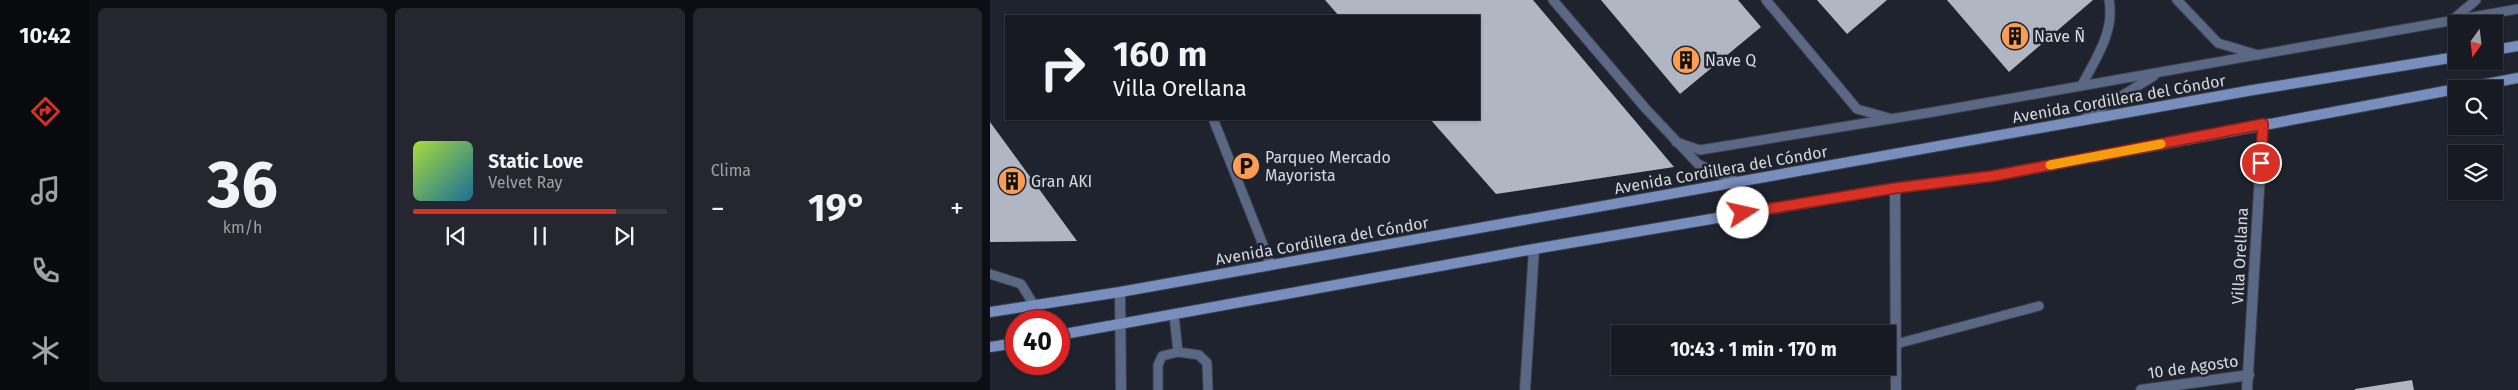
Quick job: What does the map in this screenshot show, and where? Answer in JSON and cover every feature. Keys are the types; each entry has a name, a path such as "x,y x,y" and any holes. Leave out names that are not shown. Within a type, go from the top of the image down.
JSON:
{"street":[{"path":"2503,48 2518,46"},
{"name":"Avenida Cordillera del Cóndor","path":"990,312 1120,292 2448,58"},
{"path":"2503,81 2518,78"},
{"path":"1070,333 1534,249 1896,188 1993,176 2448,91"},
{"name":"Villa Orellana","path":"2247,390 2263,124"},
{"path":"1896,188 1896,325"},
{"path":"1525,390 1534,249"},
{"path":"1120,292 1121,390"},
{"path":"990,347 1005,344"},
{"path":"1896,375 1896,390"},
{"name":"10 de Agosto","path":"2141,390 2249,375"}],"lane":[{"path":"1553,0 1676,142 1698,164 1738,182"},
{"path":"1766,0 1857,109 1891,119"},
{"path":"2082,85 2108,33 2112,14 2109,0"},
{"path":"2177,0 2218,43 2261,55"},
{"path":"2458,15 2476,0"},
{"path":"2487,15 2518,9"},
{"path":"1676,142 1700,150 1891,119 2448,22"},
{"path":"2079,122 2158,73"},
{"path":"1214,121 1271,265"},
{"path":"990,274 1021,284 1034,305"},
{"path":"1896,344 2039,306"},
{"path":"1174,314 1178,352"},
{"path":"1158,390 1158,365 1162,356 1178,352 1199,355 1207,363 1208,390"}],"building":[{"path":"1325,0 1533,0 1674,167 1496,194 1431,120 1480,120 1480,15 1338,15"},
{"name":"Nave Q","path":"1601,0 1738,0 1761,27 1680,94"},
{"path":"1817,0 1887,0 1847,34"},
{"name":"Nave Ñ","path":"1947,0 2093,0 2009,72"},
{"name":"Gran AKI","path":"990,122 1077,241 990,242"},
{"path":"2412,380 2414,390 2355,390 2355,389"}],"slow traffic":[{"path":"2050,165 2161,144"}],"place":[{"name":"Nave Ñ","path":"2015,36"},
{"name":"Nave Q","path":"1686,60"},
{"name":"Parqueo Mercado Mayorista","path":"1246,166"},
{"name":"Gran AKI","path":"1012,181"}],"route":[{"path":"1743,213 1896,188 1993,176 2263,124 2261,163"}]}
